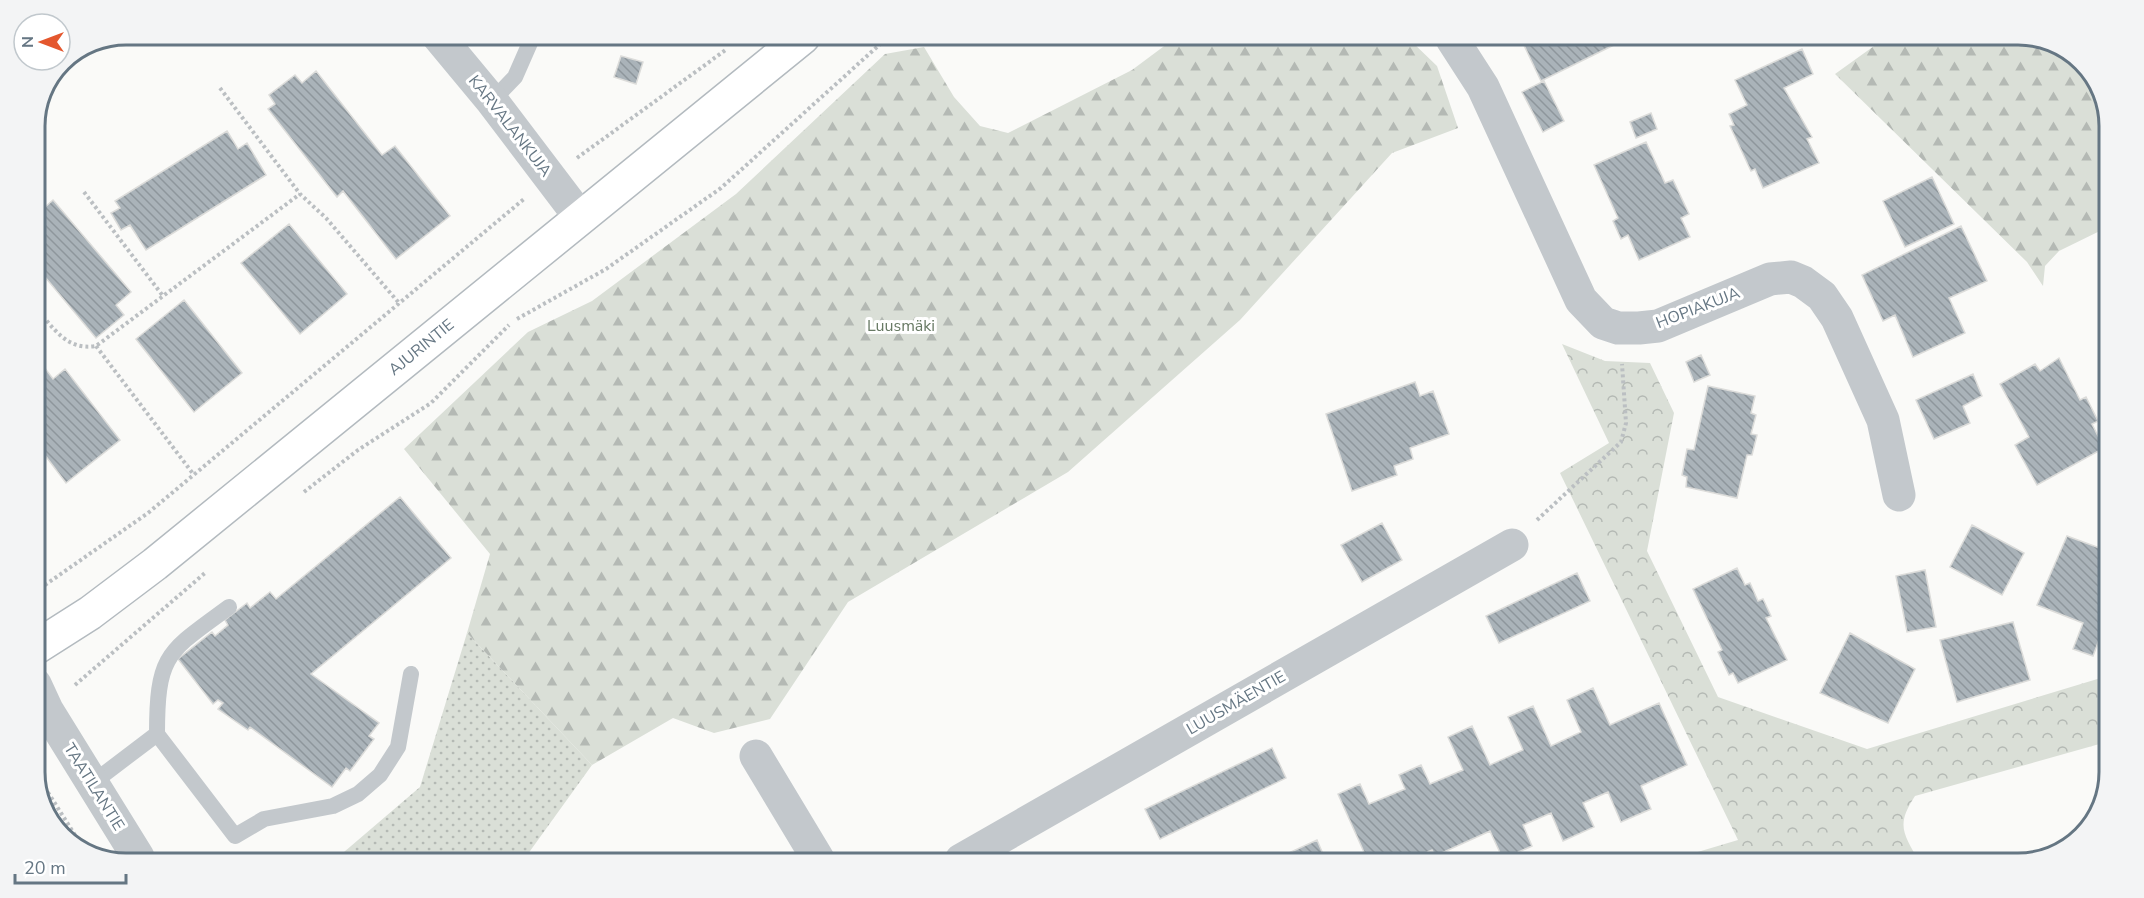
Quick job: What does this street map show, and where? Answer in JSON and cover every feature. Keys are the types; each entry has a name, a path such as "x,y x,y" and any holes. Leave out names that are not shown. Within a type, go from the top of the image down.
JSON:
{"street":[{"name":"KARVALANKUJA","path":"445,45 580,217"},
{"name":"AJURINTIE","path":"45,642 90,613 164,557 328,426 580,217 793,45"},
{"path":"1456,45 1483,87 1581,300 1603,323 1618,328"},
{"name":"HOPIAKUJA","path":"1618,328 1658,326 1770,279 1791,277 1803,282 1822,296 1842,328 1883,420 1899,495"},
{"name":"LUUSMÄENTIE","path":"973,853 1512,545"},
{"name":"TAATILANTIE","path":"45,704 135,853"},
{"path":"756,756 814,853"}],"lane":[{"path":"492,102 515,77 529,45"},
{"path":"230,607 175,647 165,661 157,696 157,734 235,836 264,819 333,806 358,794 380,775 398,747 411,674"},
{"path":"92,784 157,734"}],"path":[{"path":"45,585 148,513 550,177 734,45"},
{"path":"296,499 358,450 432,404 513,321 606,268 721,188 879,45"},
{"path":"220,88 300,194 326,218 399,303"},
{"path":"84,192 163,296"},
{"path":"45,318 66,340 82,348 96,346 300,194"},
{"path":"1512,545 1557,499 1622,442 1626,423 1618,328"},
{"path":"96,346 194,475"},
{"path":"45,694 207,571"},
{"path":"48,792 74,833"}],"green space":[{"name":"Luusmäki","path":"1166,45 1415,45 1437,66 1458,128 1392,153 1240,320 1068,472 848,602 770,719 714,733 673,718 592,765 467,633 490,554 404,449 528,332 592,301 736,194 885,54 924,47 954,97 980,126 1008,133 1132,70"},
{"path":"1875,45 2018,45 2049,51 2059,56 2082,77 2095,100 2099,121 2099,231 2059,251 2045,266 2043,286 2027,262 1835,74"},
{"path":"1562,344 1605,361 1650,363 1674,413 1647,551 1718,697 1867,749 2099,679 2099,744 1915,796 1905,815 1904,823 1906,837 1914,853 1694,853 1738,840 1560,473 1609,443"},
{"path":"467,633 592,765 529,853 343,853 420,787"}],"building":[{"path":"1524,45 1614,45 1541,81"},
{"path":"1802,49 1813,74 1784,88 1812,137 1807,139 1819,163 1763,188 1755,169 1751,171 1730,126 1734,125 1729,114 1747,105 1735,80"},
{"path":"621,56 643,62 636,84 614,77"},
{"path":"316,71 382,155 395,146 450,216 396,259 343,191 337,197 268,109 275,104 269,95 295,75 302,83"},
{"path":"1544,81 1564,121 1543,132 1522,92"},
{"path":"1651,113 1657,129 1636,138 1630,122"},
{"path":"227,131 238,149 247,143 266,175 146,250 130,225 121,230 111,213 120,208 115,201"},
{"path":"1646,142 1665,183 1673,180 1689,214 1681,218 1690,237 1639,260 1628,235 1621,239 1613,221 1618,218 1594,165"},
{"path":"1932,177 1954,224 1905,247 1883,201"},
{"path":"53,200 131,292 116,305 124,315 96,338 45,277 45,207"},
{"path":"289,224 347,294 300,334 241,263"},
{"path":"1961,226 1987,281 1949,298 1965,333 1913,357 1895,315 1883,321 1862,275"},
{"path":"184,300 242,373 194,412 136,339"},
{"path":"1701,355 1710,375 1694,382 1686,362"},
{"path":"2059,358 2080,400 2086,397 2098,421 2092,424 2099,438 2099,451 2037,485 2015,445 2029,437 2000,384 2035,364 2040,371"},
{"path":"45,368 53,379 65,369 120,440 66,483 45,455"},
{"path":"1973,374 1982,396 1963,406 1970,423 1934,439 1916,400"},
{"path":"1415,382 1420,396 1433,391 1449,434 1410,448 1413,459 1394,466 1397,475 1352,491 1326,414"},
{"path":"1708,386 1755,396 1751,413 1756,415 1751,434 1757,435 1752,455 1747,455 1737,498 1686,487 1687,477 1682,475 1687,449 1694,450"},
{"path":"400,497 451,558 311,674 379,723 369,736 374,739 350,771 346,768 332,787 250,727 248,730 218,709 223,703 218,700 213,704 178,659 212,632 215,636 228,625 225,620 247,603 250,608 270,592 276,599"},
{"path":"1382,523 1402,560 1362,582 1341,545"},
{"path":"1972,525 2024,553 2002,595 1950,567"},
{"path":"2067,536 2099,548 2099,640 2093,656 2073,649 2083,623 2037,605"},
{"path":"1737,568 1745,585 1750,583 1758,601 1763,599 1771,616 1766,618 1787,660 1738,683 1733,673 1729,675 1718,652 1722,650 1693,589"},
{"path":"1925,570 1936,627 1907,632 1896,576"},
{"path":"1577,573 1590,601 1499,643 1486,616"},
{"path":"2013,622 2030,680 1957,702 1940,640"},
{"path":"1850,633 1915,669 1888,723 1820,693"},
{"path":"1593,688 1610,725 1659,703 1687,765 1641,786 1651,809 1621,822 1608,792 1583,803 1594,827 1563,841 1551,813 1523,825 1532,846 1516,853 1500,853 1490,831 1442,853 1434,853 1432,850 1425,853 1364,853 1338,794 1360,784 1369,804 1405,789 1399,775 1421,765 1430,784 1463,770 1448,737 1472,726 1490,765 1523,750 1508,717 1533,706 1551,746 1581,732 1567,700"},
{"path":"1272,748 1286,778 1160,839 1145,809"},
{"path":"1317,840 1323,853 1289,853"}]}
